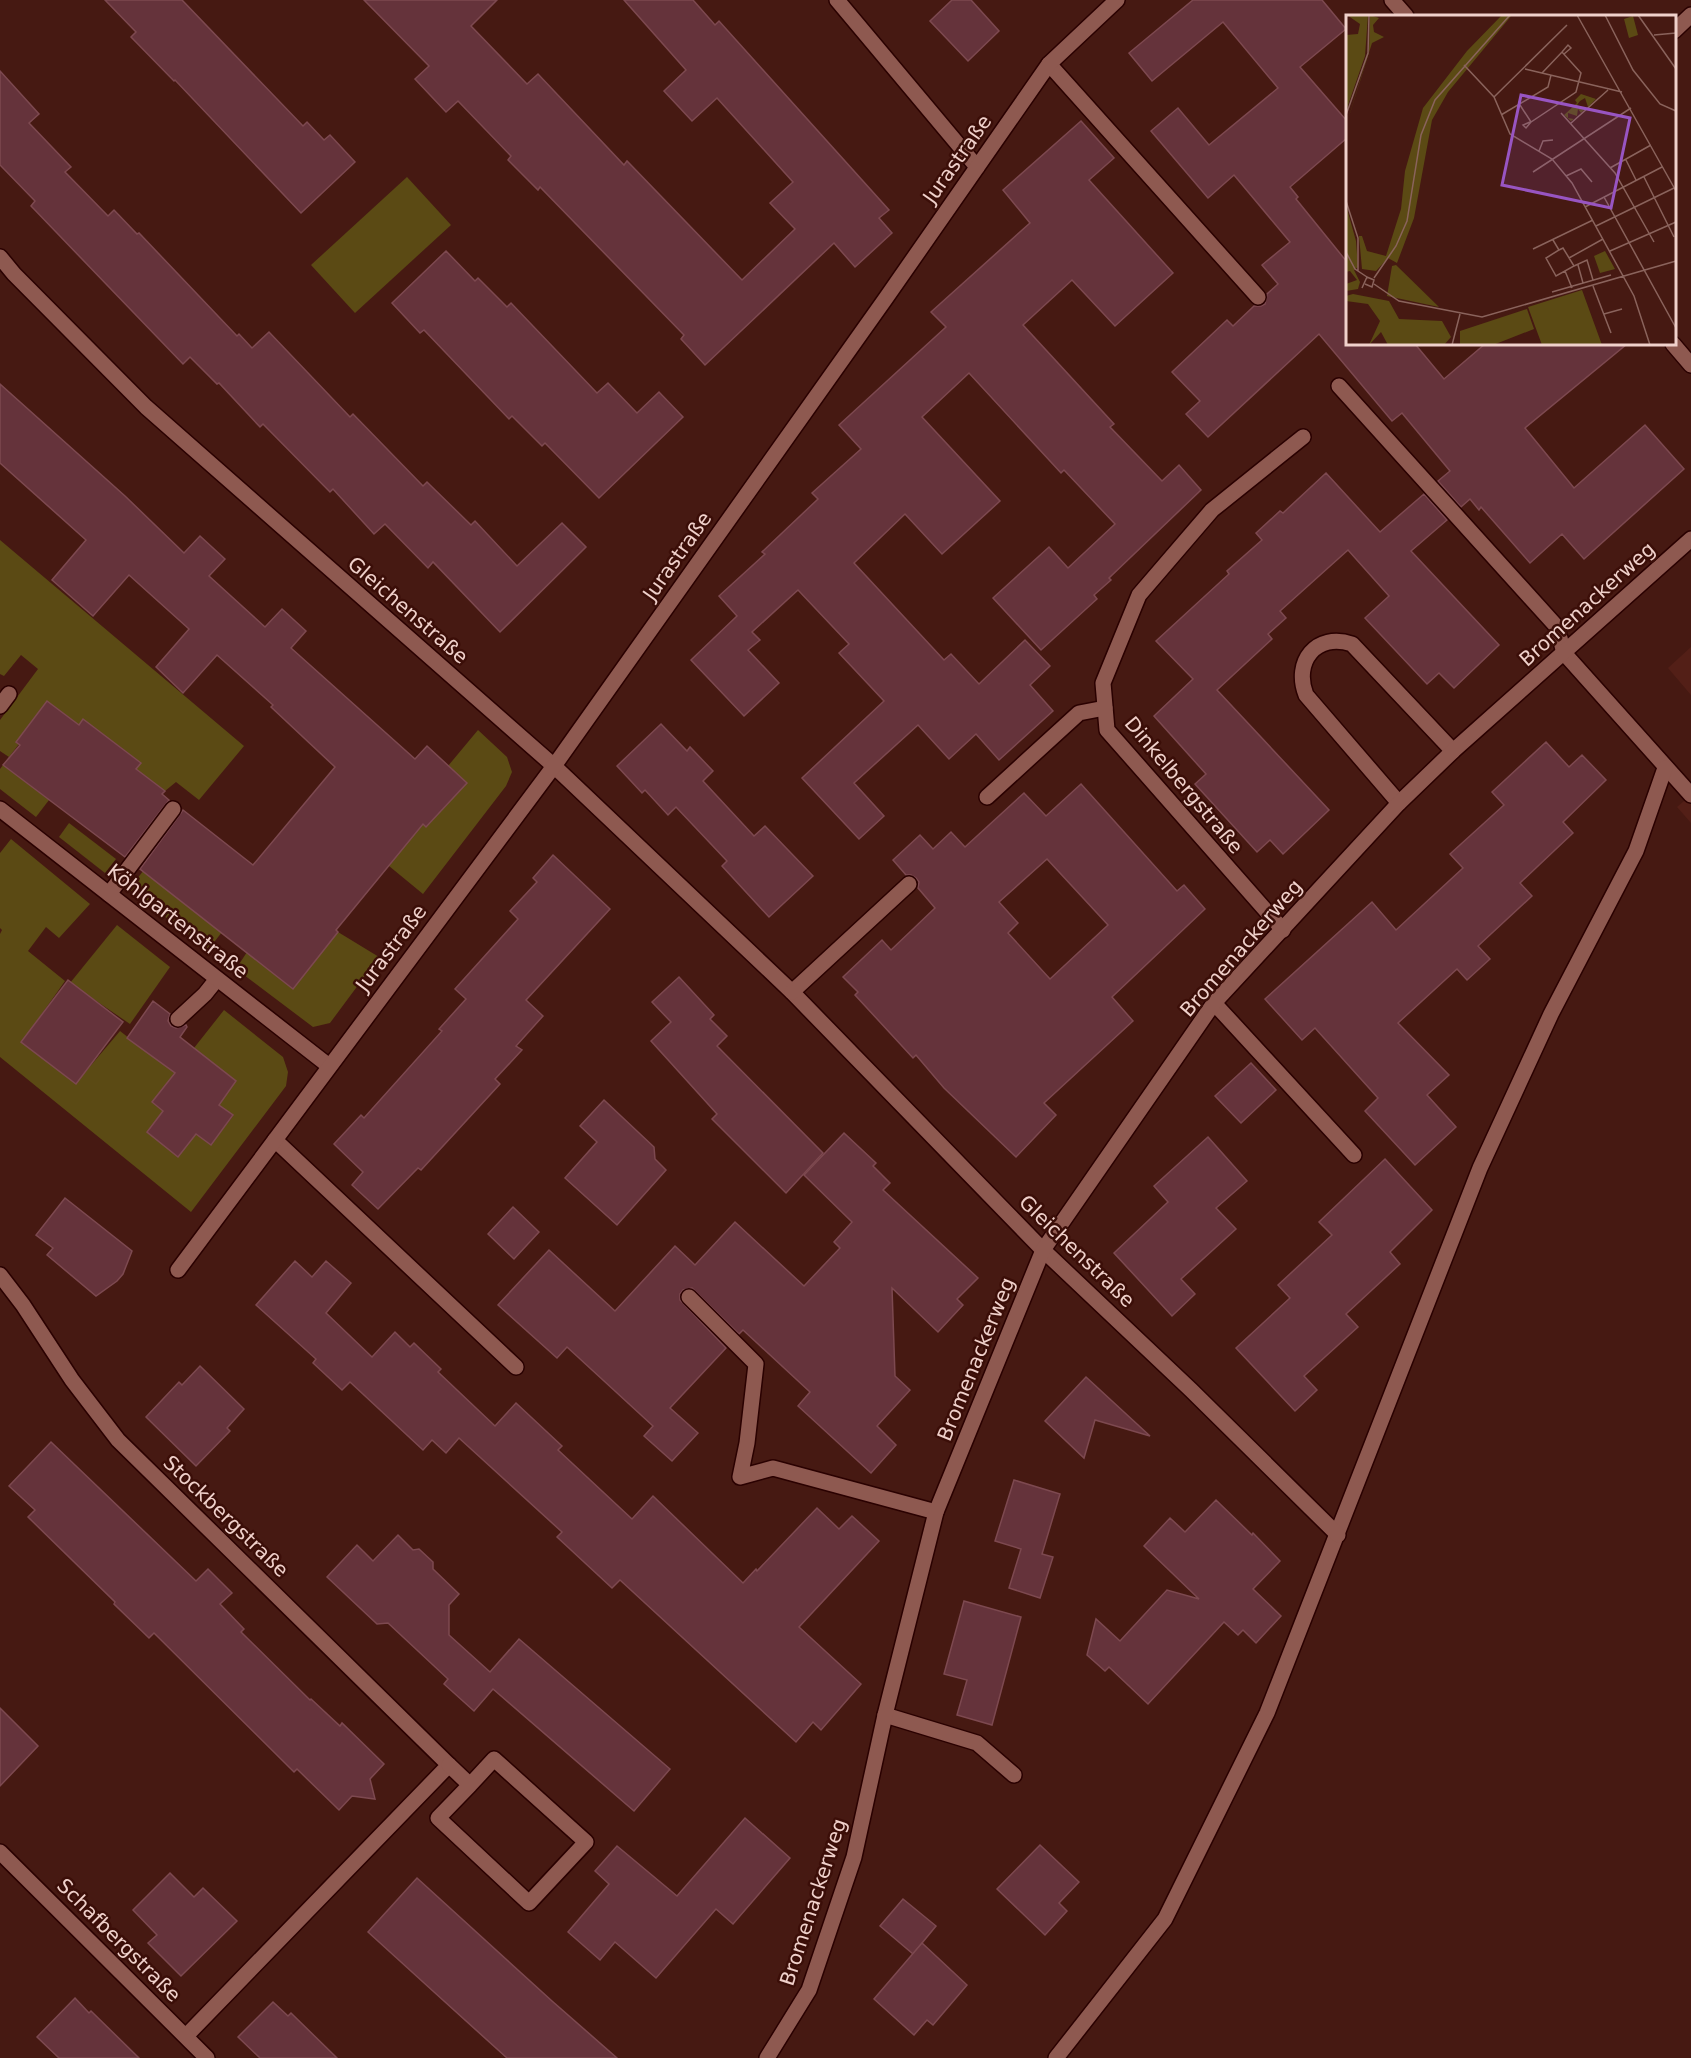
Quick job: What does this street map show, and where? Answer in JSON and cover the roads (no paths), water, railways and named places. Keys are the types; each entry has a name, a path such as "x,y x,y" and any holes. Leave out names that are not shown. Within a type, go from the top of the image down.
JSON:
{"street":[{"path":"837,0 977,167"},
{"name":"Jurastraße","path":"178,1270 554,766 1049,64 1118,0"},
{"path":"1392,0 1405,15"},
{"path":"1676,29 1691,15"},
{"path":"1049,64 1258,297"},
{"name":"Gleichenstraße","path":"0,257 14,274 146,407 554,766 792,992 1043,1250 1338,1534"},
{"path":"1674,345 1691,365"},
{"path":"1339,386 1557,627 1564,653 1691,795"},
{"name":"Dinkelbergstraße","path":"1282,930 1107,730 1103,682 1139,595 1212,510 1303,437"},
{"name":"Bromenackerweg","path":"767,2058 809,1990 854,1857 885,1715 936,1512 1043,1250 1214,1003 1399,803 1691,539"},
{"path":"1399,803 1306,695 1301,683 1305,660 1312,651 1320,644 1330,641 1342,640 1352,644 1453,752"},
{"path":"987,797 1079,713 1105,708"},
{"path":"1056,2058 1165,1919 1267,1713 1480,1168 1551,1014 1636,850 1665,768"},
{"path":"109,894 173,809"},
{"name":"Köhlgartenstraße","path":"2,815 109,894 329,1066"},
{"path":"792,992 909,884"},
{"path":"178,1019 205,994 217,979"},
{"path":"1214,1003 1354,1155"},
{"path":"274,1140 516,1367"},
{"name":"Stockbergstraße","path":"0,1275 23,1305 72,1380 118,1440 470,1785"},
{"path":"689,1297 756,1364 747,1443 740,1477 773,1468 936,1512"},
{"path":"885,1715 977,1743 1014,1775"},
{"path":"495,1759 586,1842 529,1903 438,1818 470,1785 495,1759"},
{"path":"186,2036 449,1764"},
{"name":"Schafbergstraße","path":"0,1852 207,2058"}]}
